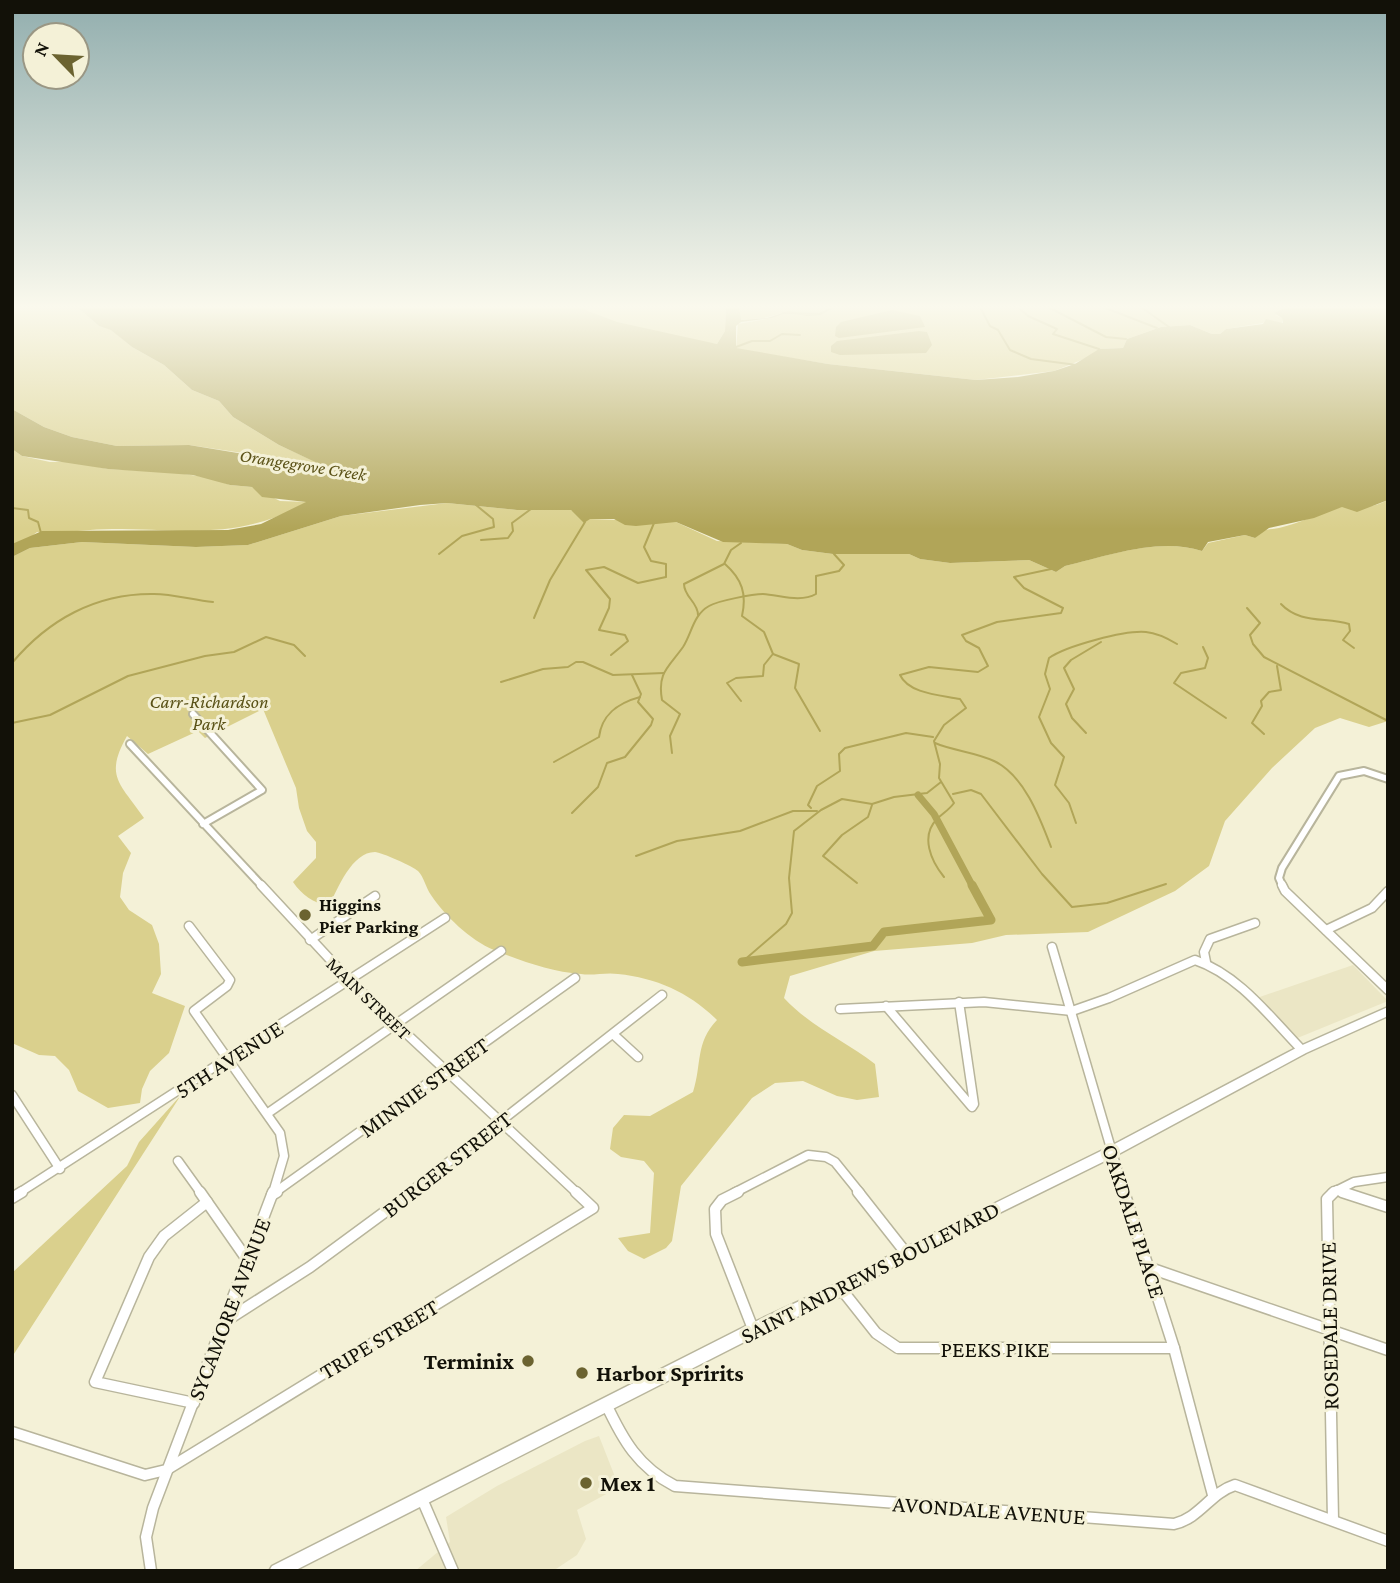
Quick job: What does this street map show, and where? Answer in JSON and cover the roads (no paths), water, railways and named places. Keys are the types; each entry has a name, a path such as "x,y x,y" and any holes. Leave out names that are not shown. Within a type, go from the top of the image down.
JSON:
{"main road":[{"name":"SAINT ANDREWS BOULEVARD","path":"277,1571 1111,1152 1302,1050 1388,1011"}],"street":[{"path":"193,714 262,790 203,824"},
{"name":"MAIN STREET","path":"130,744 350,981 593,1208"},
{"path":"1388,779 1367,771 1347,771 1339,776 1279,873 1280,884 1285,891 1388,990"},
{"path":"1326,930 1372,908 1388,891"},
{"path":"310,940 375,896"},
{"name":"5TH AVENUE","path":"12,1198 445,918"},
{"path":"1206,962 1202,952 1203,945 1209,938 1255,923"},
{"name":"SYCAMORE AVENUE","path":"151,1571 146,1537 166,1470 272,1196 284,1156 283,1142 268,1113 194,1011 227,986 230,980 189,926"},
{"name":"OAKDALE PLACE","path":"1052,947 1111,1152 1174,1348 1213,1495"},
{"path":"268,1113 501,951"},
{"path":"840,1009 984,1002 1072,1011 1195,960 1206,962 1227,975 1302,1050"},
{"name":"MINNIE STREET","path":"272,1196 575,978"},
{"name":"BURGER STREET","path":"224,1322 310,1267 382,1215 662,995"},
{"path":"886,1006 972,1107 974,1104 959,1002"},
{"path":"614,1035 638,1057"},
{"path":"12,1095 60,1169"},
{"path":"753,1330 716,1234 715,1209 722,1200 808,1155 826,1157 835,1162 906,1253"},
{"path":"178,1161 246,1258"},
{"path":"1337,1190 1354,1183 1388,1177"},
{"path":"1337,1190 1388,1207"},
{"name":"ROSEDALE DRIVE","path":"1334,1520 1327,1199 1337,1190"},
{"path":"194,1403 95,1381 149,1257 164,1236 207,1202"},
{"name":"TRIPE STREET","path":"166,1470 593,1208"},
{"path":"1150,1268 1388,1350"},
{"name":"PEEKS PIKE","path":"841,1289 876,1333 898,1348 1174,1348"},
{"name":"AVONDALE AVENUE","path":"606,1404 632,1455 644,1469 676,1486 1174,1524 1189,1522 1202,1513 1213,1495"},
{"path":"12,1432 145,1475 166,1470"},
{"path":"1213,1495 1223,1487 1235,1485 1388,1541"},
{"path":"422,1500 453,1571"}],"water":[{"name":"Orangegrove Creek","path":"182,381 1388,381 1388,500 1357,512 1342,507 1314,518 1269,528 1255,538 1245,535 1208,542 1202,551 1186,547 1151,547 1065,566 1056,572 1029,560 950,563 920,559 909,554 833,554 802,550 787,544 723,542 676,522 636,526 625,525 614,519 590,519 584,523 571,510 517,510 447,503 341,516 248,545 196,547 82,542 30,548 12,557 12,544 42,531 228,530 261,524 306,502 262,497 252,487 230,485 193,475 108,469 22,456 12,449 12,409 44,427 72,437 117,446 189,445 306,464 320,468 323,474 332,470 279,445 233,417 219,401 192,390"}],"waterway":[{"path":"439,554 462,536 494,527 493,519 476,505"},
{"path":"12,508 28,510 29,518 38,522 41,533"},
{"path":"481,540 508,538 513,531 512,523 531,509"},
{"path":"534,618 550,580 585,522"},
{"path":"611,655 628,641 625,635 599,630 610,599 586,570 604,567 638,583 666,577 666,564 651,561 644,547 654,523"},
{"path":"698,615 684,584 724,564 731,550 741,543"},
{"path":"743,596 763,594 810,597 816,594 816,576 839,571 844,565 834,554"},
{"path":"725,564 736,575 743,596"},
{"path":"944,877 929,848 929,833 937,819 954,803 939,778 940,764 934,741 944,725 966,708 960,699 918,690 900,675 929,667 978,672 988,666 979,648 966,641 962,635 997,622 1061,613 1063,608 1024,588 1014,577 1051,569"},
{"path":"12,663 57,622 112,598 154,594 213,602"},
{"path":"664,673 683,647 699,614 713,604 743,596"},
{"path":"743,596 742,616 764,632 773,654 799,664 795,688 820,731"},
{"path":"1281,604 1296,615 1349,624 1350,631 1343,640 1354,648"},
{"path":"1247,608 1260,623 1250,635 1253,644 1264,657 1388,721"},
{"path":"1076,823 1069,803 1055,785 1064,757 1051,743 1039,717 1050,689 1045,674 1049,658 1082,644 1136,632 1154,633 1177,644"},
{"path":"12,723 50,715 128,676 205,656 234,652 266,637 294,645 305,656"},
{"path":"1086,733 1072,718 1066,704 1074,689 1064,668 1071,660 1101,642"},
{"path":"1203,647 1208,658 1205,668 1181,673 1174,683 1226,718"},
{"path":"741,701 727,683 736,678 763,676 764,665 772,655"},
{"path":"501,682 543,669 568,667 576,662 583,662 613,675 664,673"},
{"path":"1264,734 1252,723 1262,706 1261,701 1269,692 1281,690 1277,666"},
{"path":"664,673 661,683 662,700 680,714 670,736 672,753"},
{"path":"632,675 641,694 640,697"},
{"path":"554,762 599,737 604,722 612,711 640,697"},
{"path":"572,813 598,787 607,763 625,757 651,725 653,719 638,702 640,697"},
{"path":"811,808 808,805 817,786 840,771 839,754 845,748 906,733 933,737"},
{"path":"935,743 987,758 1014,776 1030,798 1051,847"},
{"path":"742,962 786,924 792,913 789,878 794,831 821,810 842,799 872,804 894,797 927,793 941,782"},
{"path":"953,794 971,790 981,794 1042,874 1072,907 1107,903 1166,884"},
{"path":"918,795 934,814 973,887"},
{"path":"857,883 823,856 842,835 868,817 872,805"},
{"path":"636,856 677,841 740,831 793,811 817,811"},
{"path":"742,962 873,946 884,932 991,920 972,885"}],"place":[{"name":"Higgins Pier Parking","path":"305,915"},
{"name":"Terminix","path":"528,1361"},
{"name":"Harbor Spririts","path":"582,1373"},
{"name":"Mex 1","path":"586,1483"}],"park label":[{"name":"Carr-Richardson Park","path":"209,712"}]}
